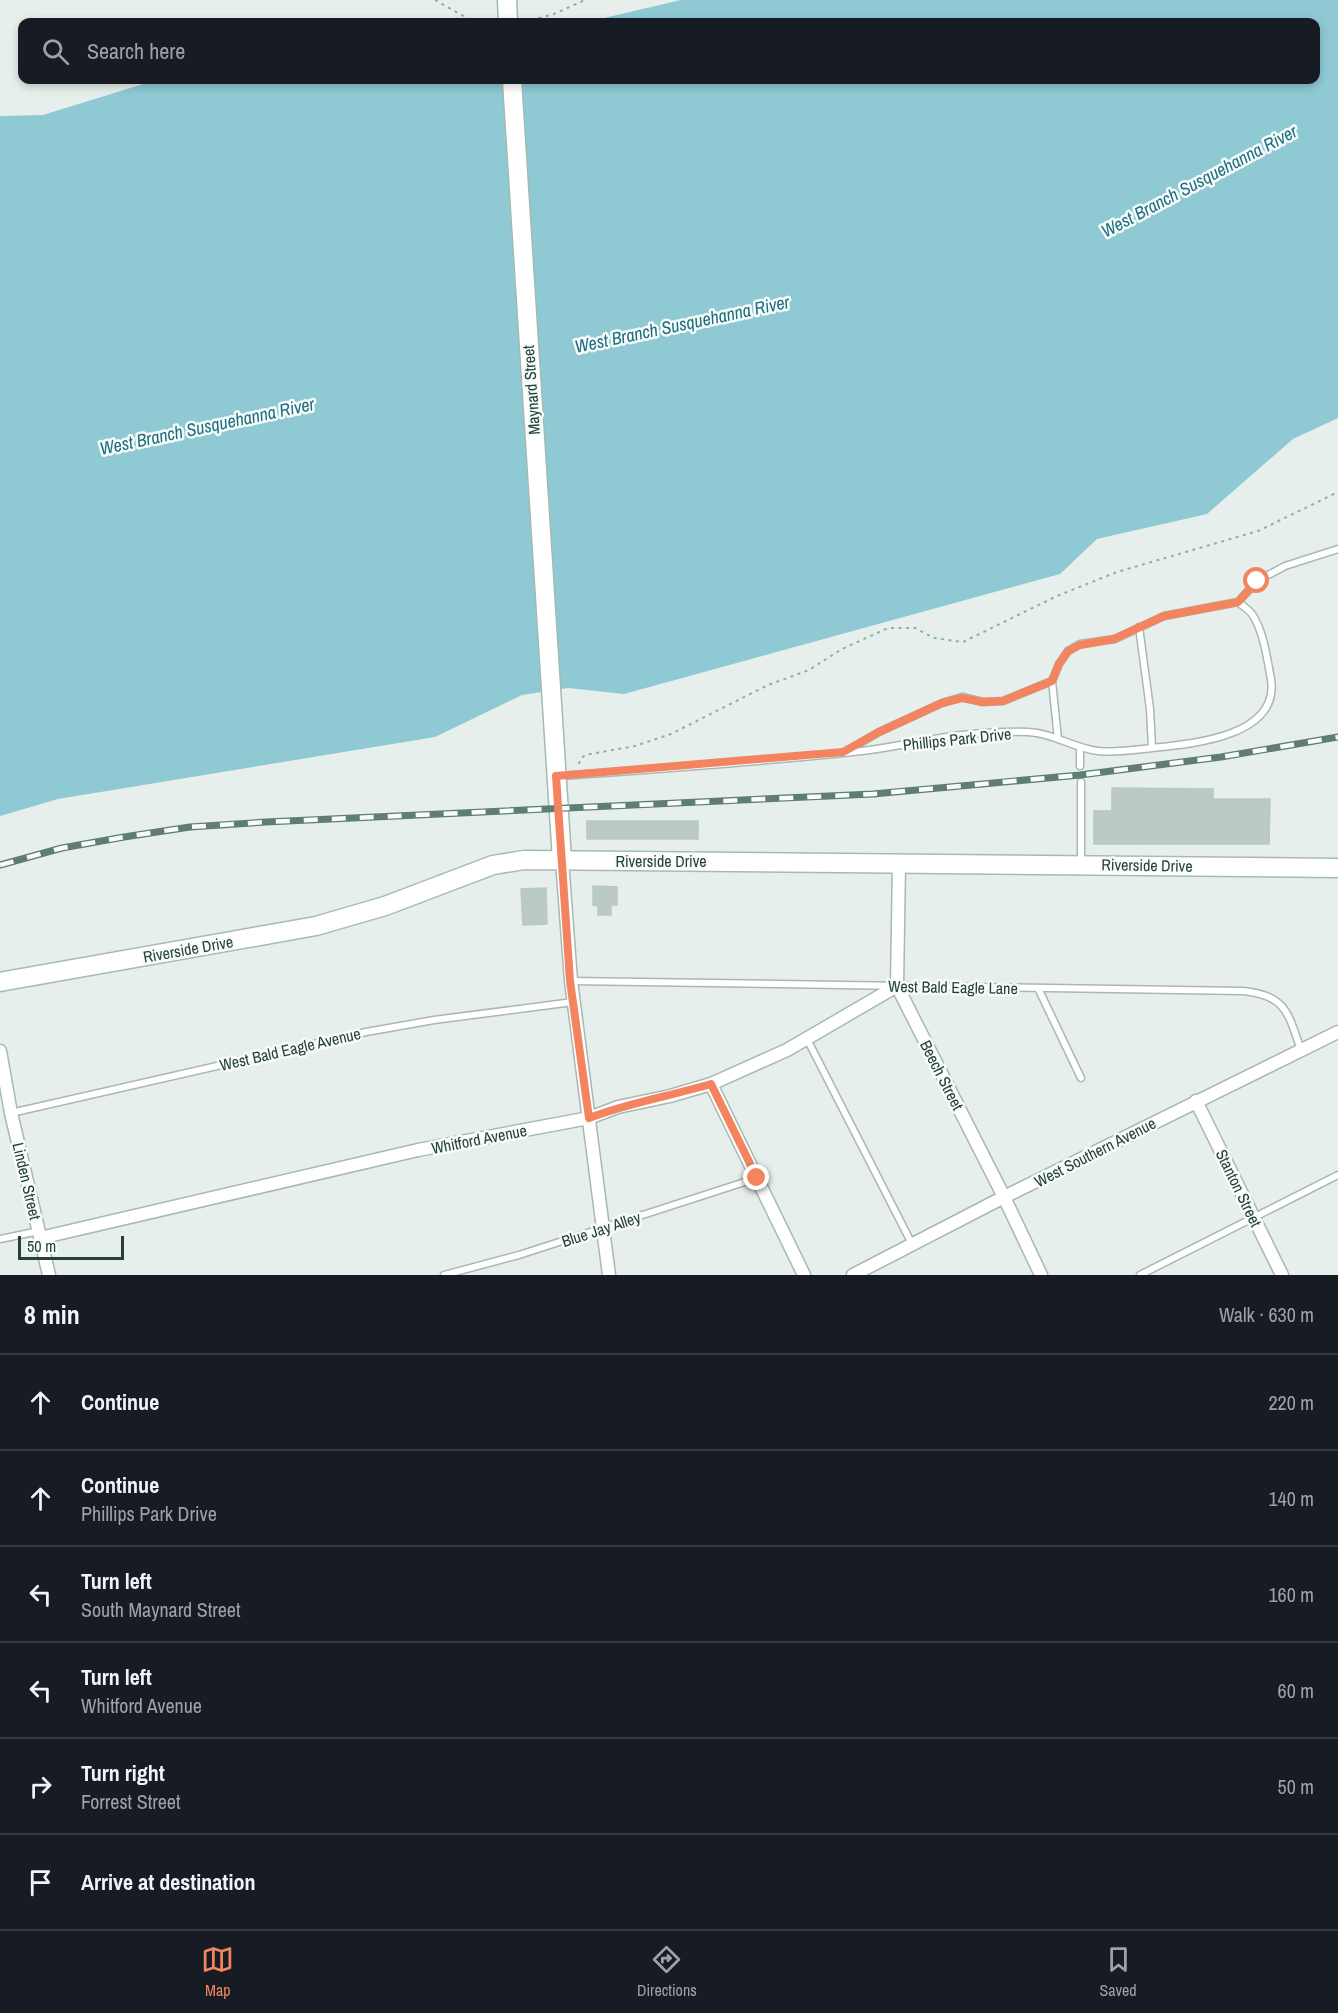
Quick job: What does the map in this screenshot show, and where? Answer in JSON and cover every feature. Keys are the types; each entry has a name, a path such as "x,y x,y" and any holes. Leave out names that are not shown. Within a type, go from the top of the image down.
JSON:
{"main road":[{"name":"Maynard Street","path":"512,84 562,860"},
{"name":"Riverside Drive","path":"0,982 316,926 385,906 493,865 524,860 1338,868"}],"street":[{"path":"562,860 570,981 609,1275"},
{"name":"Beech Street","path":"898,863 897,986 1041,1275"},
{"name":"Whitford Avenue","path":"39,1234 418,1150 589,1118 618,1107 670,1096 736,1074 807,1039 897,986"},
{"name":"West Southern Avenue","path":"853,1275 1004,1197 1338,1032"},
{"name":"Linden Street","path":"0,1051 6,1106 49,1275"},
{"path":"711,1084 804,1275"},
{"name":"Stanton Street","path":"1196,1101 1282,1275"}],"lane":[{"path":"1058,739 1052,681 1059,664 1068,651 1080,645 1114,639 1164,616 1238,602 1257,581 1285,566 1338,549"},
{"name":"Phillips Park Drive","path":"556,776 843,752 961,735 1029,732 1044,734 1080,748 1098,751 1177,745 1223,736 1246,726 1258,717 1271,697 1272,687 1268,660 1252,615 1238,602"},
{"path":"1139,627 1150,710 1152,748"},
{"path":"843,752 879,732 942,703 962,698 983,702 1003,701 1052,681"},
{"path":"1080,748 1080,766"},
{"path":"1081,782 1081,864"},
{"name":"West Bald Eagle Lane","path":"570,981 1261,993 1272,997 1281,1005 1290,1020 1301,1050"},
{"path":"1038,988 1081,1078"},
{"name":"West Bald Eagle Avenue","path":"6,1106 366,1032 434,1020 573,1002"},
{"path":"807,1039 912,1245"},
{"path":"1140,1275 1338,1175"},
{"name":"Blue Jay Alley","path":"444,1275 519,1255 757,1178"},
{"path":"0,1239 39,1234"}],"path":[{"path":"435,0 467,18"},
{"path":"512,15 554,14 585,0"},
{"path":"579,766 580,760 585,755 635,746 671,734 768,686 809,670 842,648 888,628 915,628 934,638 963,642 1057,596 1117,572 1258,531 1338,492"}],"water":[{"name":"West Branch Susquehanna River","path":"681,0 1338,0 1338,418 1293,439 1207,514 1097,539 1060,574 624,694 568,688 522,695 435,737 58,799 0,816 0,116 43,115 143,84 1320,84 1320,18 604,18"}],"building":[{"path":"1112,788 1213,789 1213,799 1270,799 1269,844 1094,844 1094,811 1112,811"},
{"path":"587,821 698,821 698,839 587,839"},
{"path":"593,886 617,887 617,905 611,905 611,915 598,915 598,906 593,905"},
{"path":"546,888 547,924 523,925 521,889"}],"railway":[{"path":"0,865 62,848 190,827 873,794 1080,775 1221,757 1338,737"}],"route":[{"path":"757,1178 711,1084 670,1096 618,1107 589,1118 570,981 556,776 640,771 843,752 879,732 942,703 962,698 983,702 1003,701 1052,681 1059,664 1068,651 1080,645 1114,639 1164,616 1238,602 1257,581"}]}
